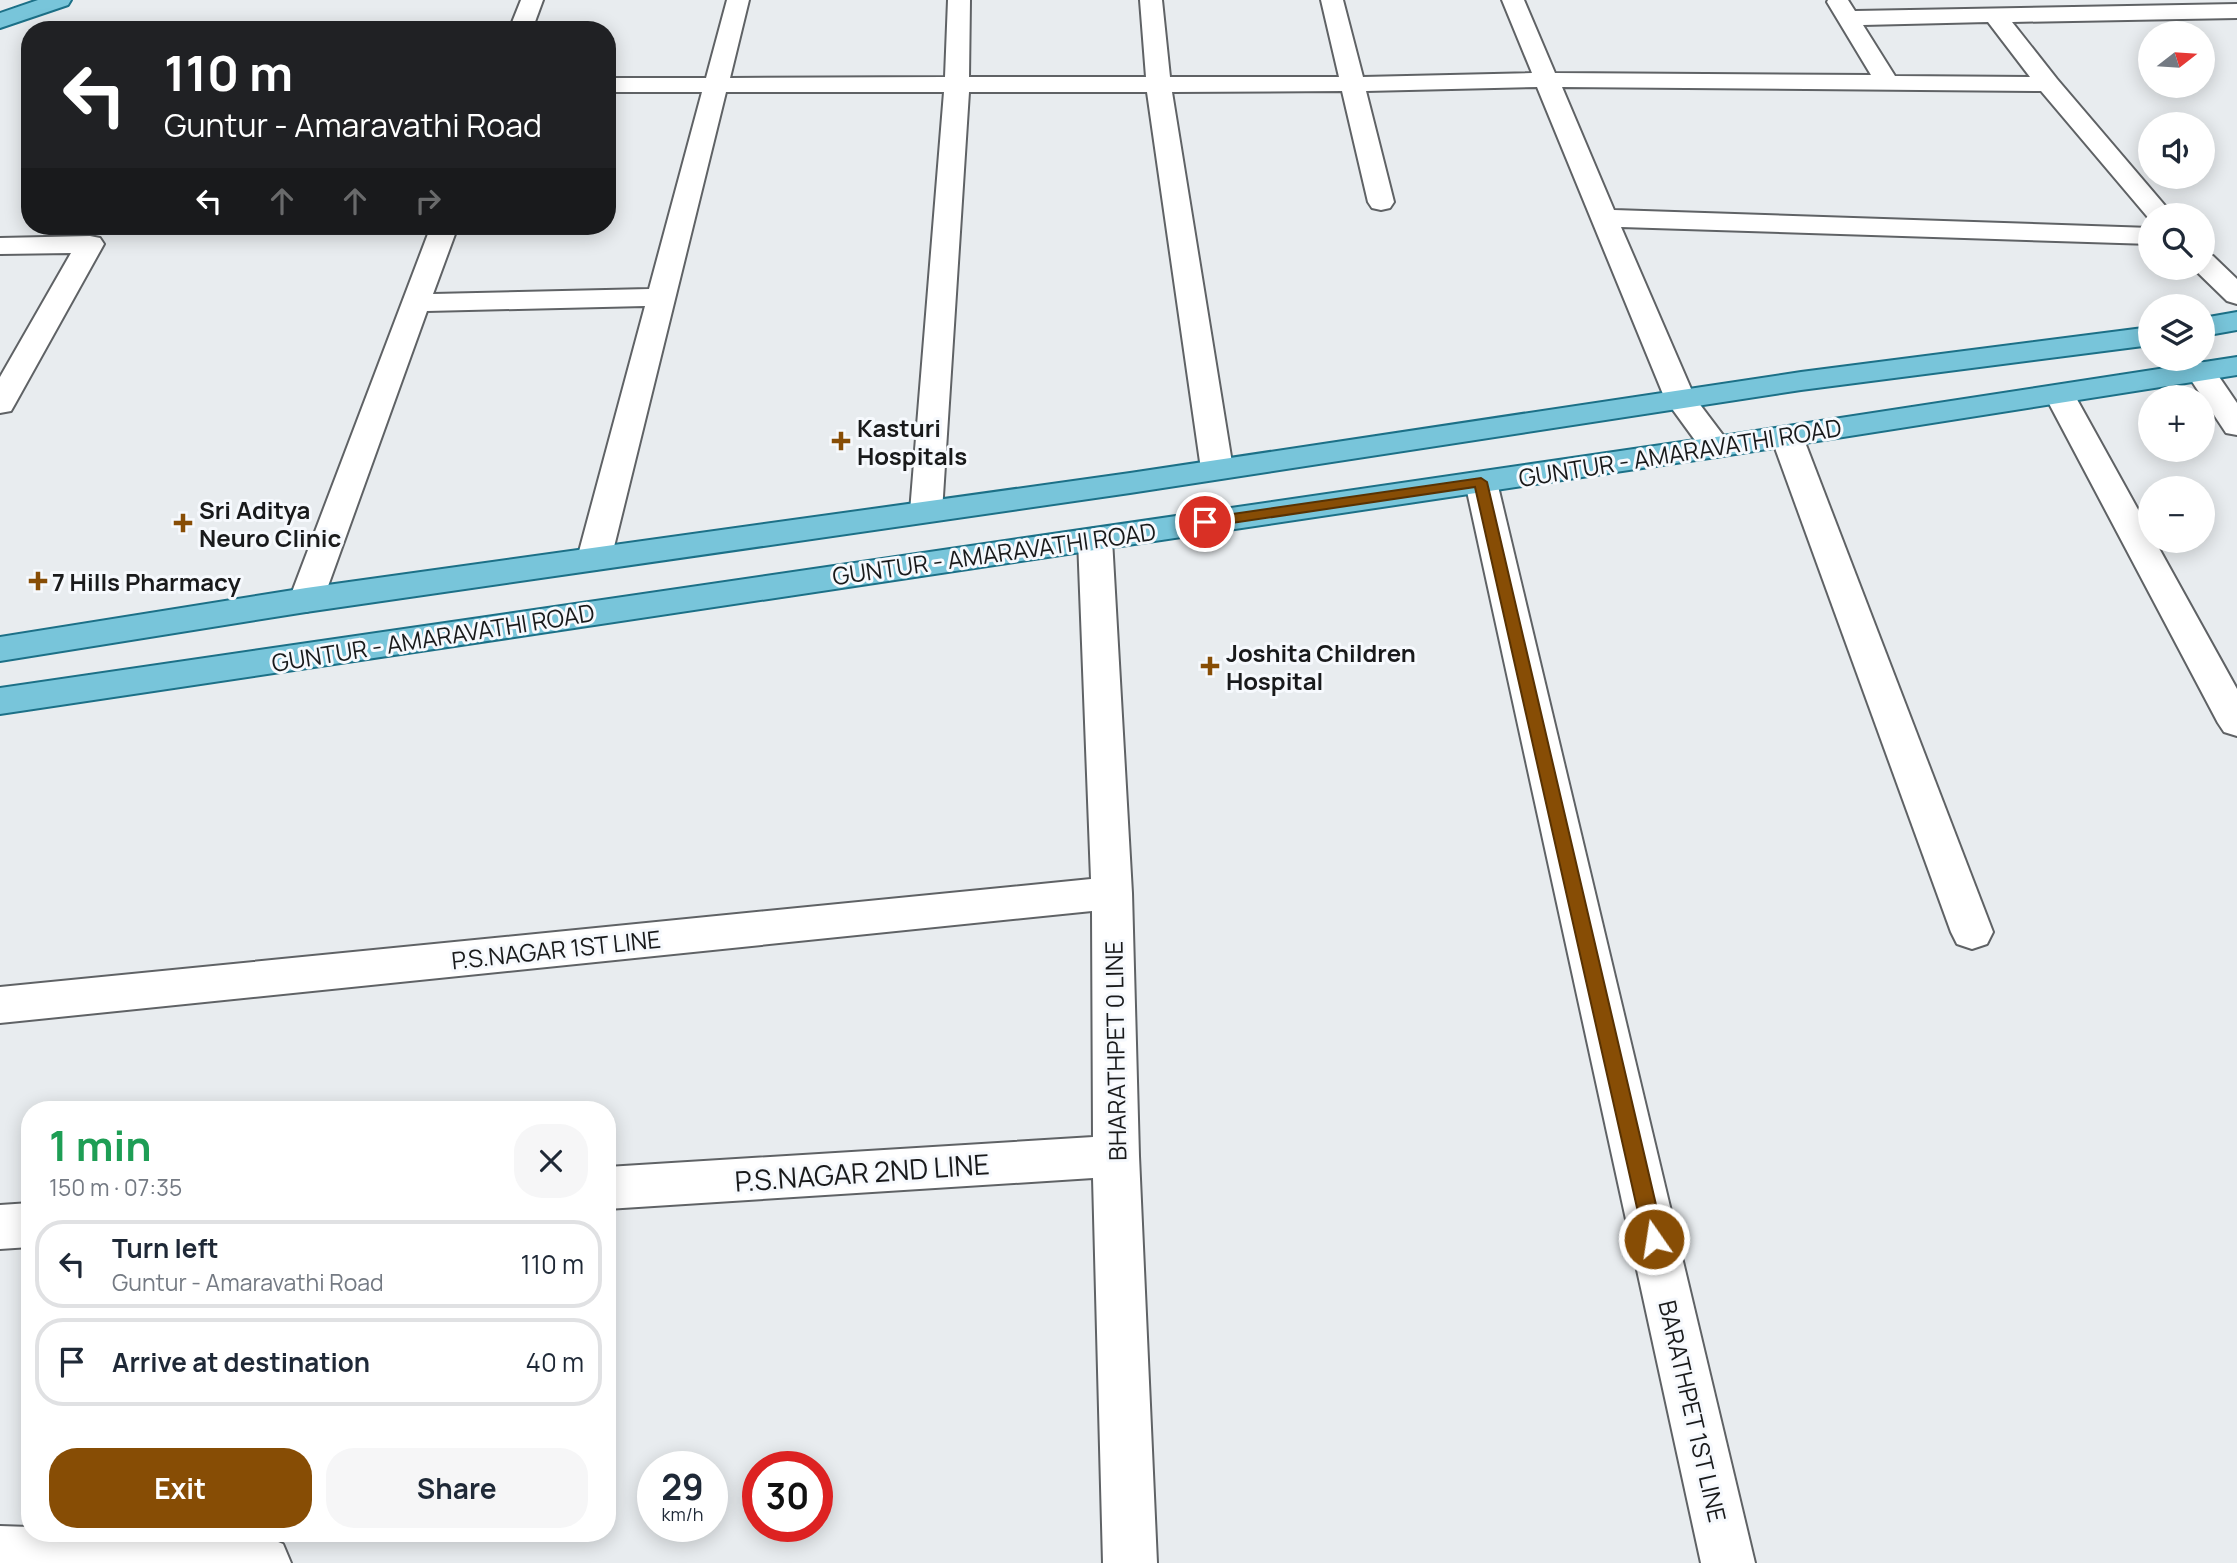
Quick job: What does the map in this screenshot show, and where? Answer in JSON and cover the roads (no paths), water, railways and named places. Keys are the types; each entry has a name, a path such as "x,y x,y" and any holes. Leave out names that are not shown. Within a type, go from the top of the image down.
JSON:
{"main road":[{"path":"0,21 60,0"},
{"path":"2215,325 2237,321"},
{"name":"GUNTUR - AMARAVATHI ROAD","path":"0,649 306,600 926,512 1680,399 2138,338"},
{"name":"GUNTUR - AMARAVATHI ROAD","path":"2215,369 2237,366"},
{"name":"GUNTUR - AMARAVATHI ROAD","path":"0,701 1716,447 2200,371"}],"street":[{"path":"524,21 532,0"},
{"path":"594,559 738,0"},
{"path":"926,512 957,84 959,0"},
{"path":"1151,0 1158,82 1217,469"},
{"path":"1332,0 1381,202"},
{"path":"1513,0 1680,399 1716,447"},
{"path":"1842,9 1888,83"},
{"path":"1842,9 1996,17 2237,11"},
{"path":"1996,17 2048,84 2150,203"},
{"path":"616,85 1546,80 2048,84"},
{"path":"1602,218 2138,236"},
{"path":"306,600 440,235"},
{"path":"0,246 90,244 0,404"},
{"path":"2215,274 2237,295"},
{"path":"414,303 660,297"},
{"path":"2200,371 2237,426"},
{"path":"2059,394 2237,723"},
{"path":"1787,436 1972,932"},
{"name":"BARATHPET 1ST LINE","path":"1481,482 1728,1563"},
{"name":"BHARATHPET 0 LINE","path":"1095,538 1112,893 1116,1156 1130,1563"},
{"name":"P.S.NAGAR 1ST LINE","path":"0,1005 1112,893"},
{"name":"P.S.NAGAR 2ND LINE","path":"616,1187 1116,1156"},
{"path":"0,1227 21,1226"},
{"path":"0,1553 264,1563"}],"place":[{"name":"Kasturi Hospitals","path":"841,441"},
{"name":"Sri Aditya Neuro Clinic","path":"183,523"},
{"name":"7 Hills Pharmacy","path":"38,581"},
{"name":"Joshita Children Hospital","path":"1210,666"}]}
